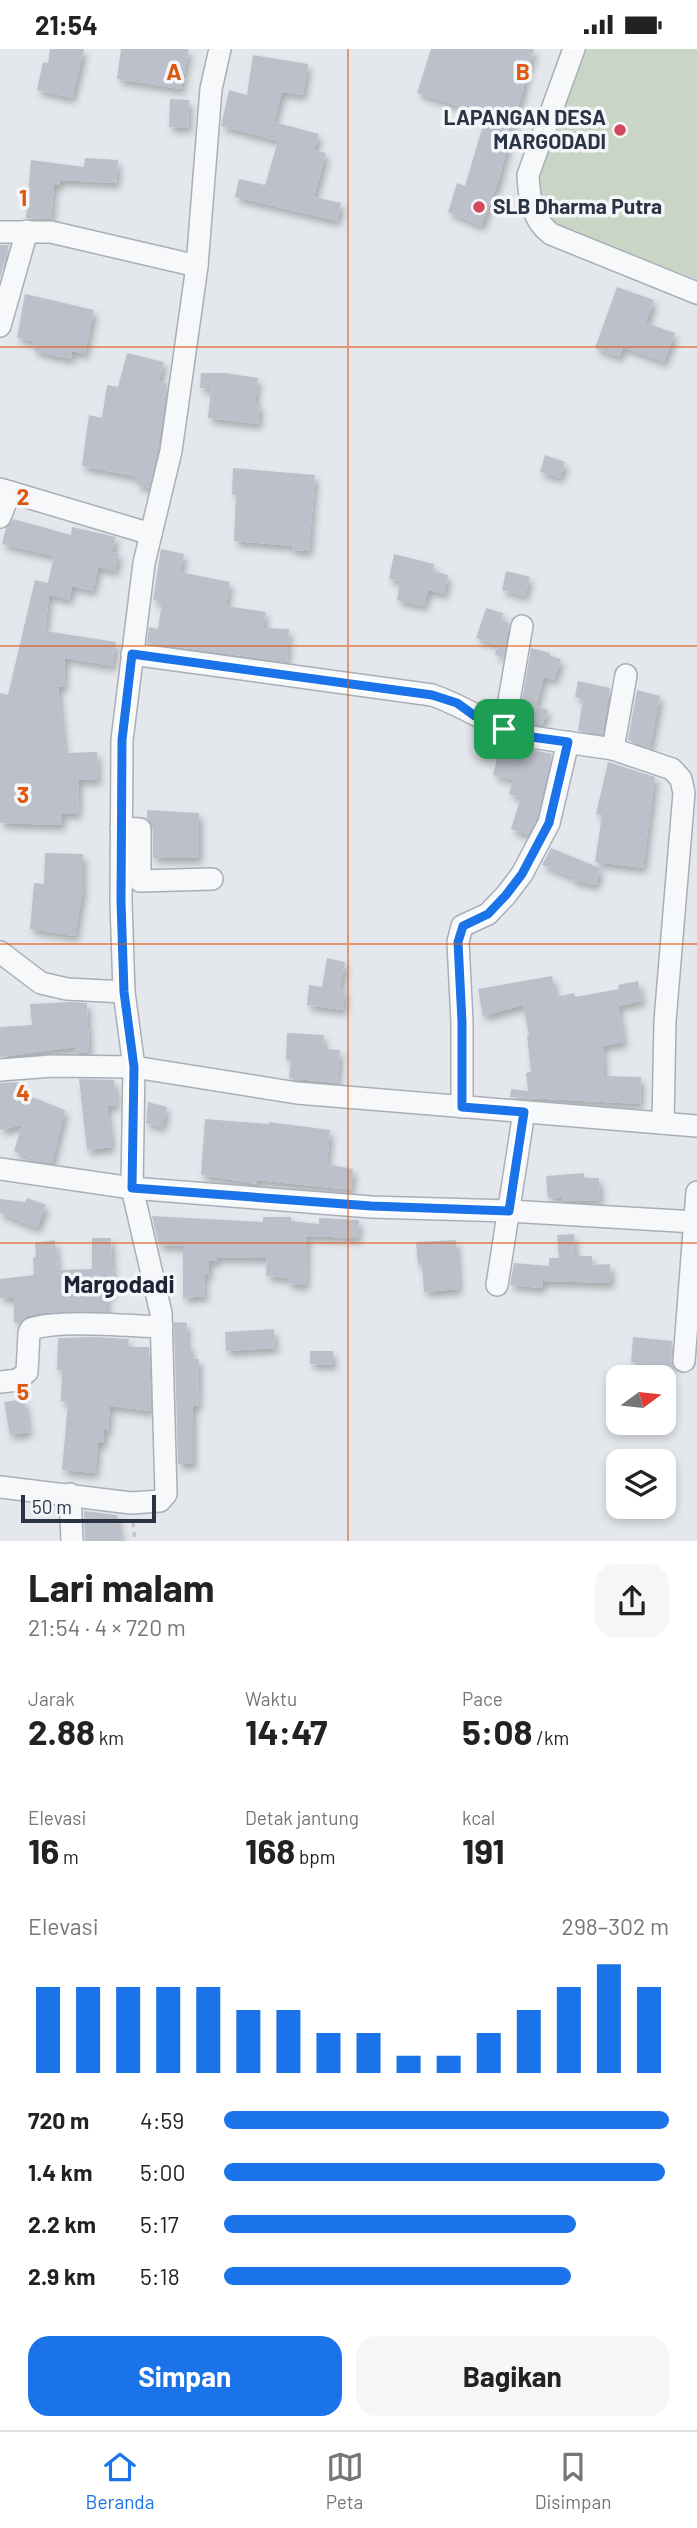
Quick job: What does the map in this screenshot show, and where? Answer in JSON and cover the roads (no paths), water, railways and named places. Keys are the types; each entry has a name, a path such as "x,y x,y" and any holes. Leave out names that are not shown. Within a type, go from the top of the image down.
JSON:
{"street":[{"path":"0,1487 131,1503 160,1501 165,1498 161,1320 132,1188 134,1067 124,992 122,740 144,563 171,451 197,266 211,89 220,49"},
{"path":"574,49 528,175 533,211 551,234 697,293"},
{"path":"0,326 27,231"},
{"path":"0,232 51,232 197,266"},
{"path":"0,517 5,490 150,534"},
{"path":"504,729 522,627"},
{"path":"132,654 432,695 457,703 475,716 517,735 613,749 672,769 681,779 684,793 665,1021 663,1123"},
{"path":"613,749 626,675"},
{"path":"462,1107 458,942 463,926 488,914 522,874 549,823 568,742"},
{"path":"121,828 140,829 140,881 212,879"},
{"path":"0,952 41,983 67,989 124,992"},
{"path":"0,1070 52,1066 134,1067 297,1093 697,1126"},
{"path":"497,1285 524,1112"},
{"path":"0,1169 132,1188 371,1206 695,1221"},
{"path":"684,1361 697,1192"},
{"path":"0,1382 18,1380 27,1371 31,1329 161,1320"},
{"path":"70,1494 72,1541"}],"place":[{"name":"LAPANGAN DESA MARGODADI","path":"620,130"},
{"name":"SLB Dharma Putra","path":"479,207"}],"district":[{"name":"Margodadi","path":"119,1285"}]}
